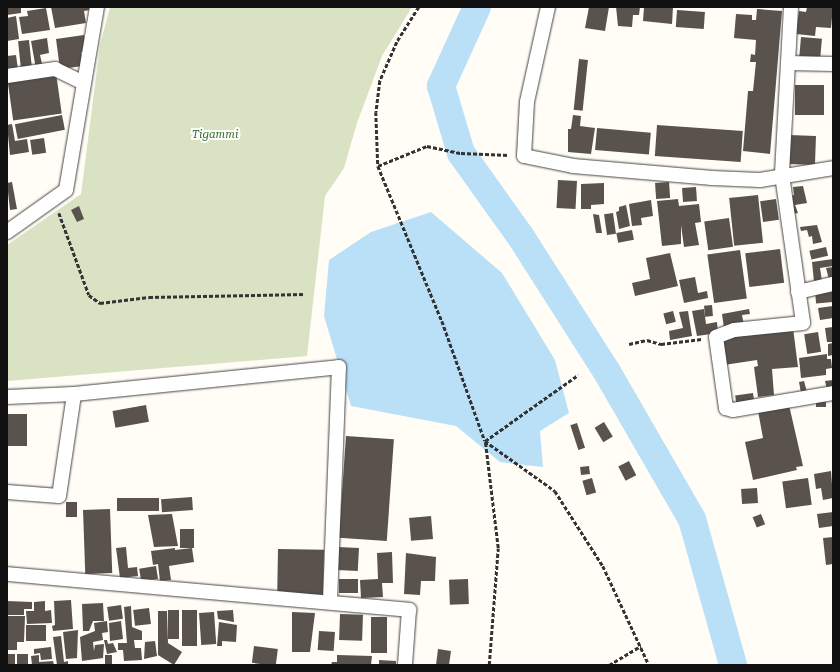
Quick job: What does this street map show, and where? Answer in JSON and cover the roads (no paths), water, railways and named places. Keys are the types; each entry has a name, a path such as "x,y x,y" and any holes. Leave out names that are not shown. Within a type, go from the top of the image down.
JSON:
{"street":[{"path":"7,232 66,190 97,7"},
{"path":"548,7 527,102 524,156 573,166 712,178 760,180 782,175 833,168"},
{"path":"791,7 782,175 803,323 734,330 716,337 726,408 733,410 833,393"},
{"path":"788,63 833,64"},
{"path":"7,76 55,69 84,83"},
{"path":"798,292 833,284"},
{"path":"7,397 74,394 339,367 330,601"},
{"path":"7,492 59,496 74,394"},
{"path":"7,574 330,601 409,610 405,665"}],"water":[{"path":"431,212 502,273 555,360 569,413 540,431 543,467 500,462 456,426 351,406 324,316 329,260 371,232"}],"waterway":[{"path":"477,7 441,86 461,153 521,237 607,372 692,519 733,665"}],"park label":[{"name":"Tigammi","path":"215,135"}]}
